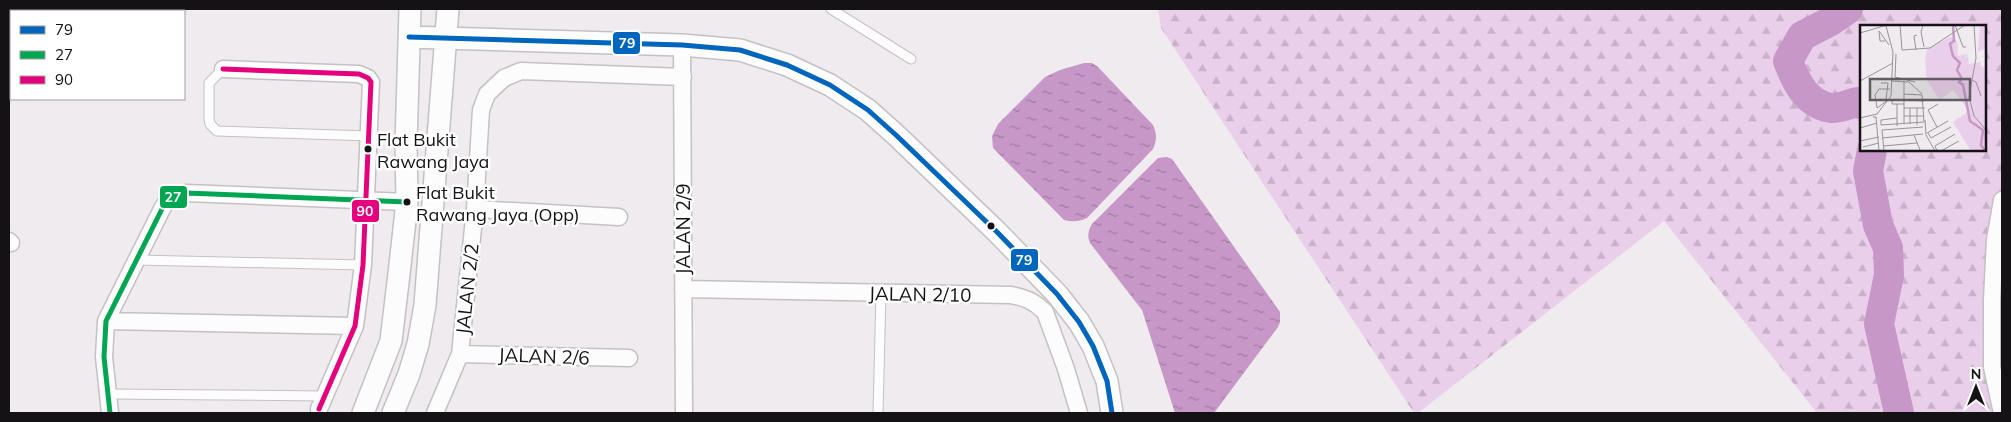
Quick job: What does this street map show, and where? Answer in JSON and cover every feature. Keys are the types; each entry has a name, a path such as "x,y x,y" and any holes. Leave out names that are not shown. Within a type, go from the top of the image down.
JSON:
{"street":[{"path":"363,413 391,341 407,202 406,144 410,9"},
{"path":"393,413 409,374 418,344 425,305 448,9"},
{"path":"410,37 682,45 740,50 787,65 830,85 868,110 997,232 1057,294 1079,322 1093,346 1107,381 1112,413"},
{"name":"JALAN 2/9","path":"682,45 684,413"},
{"path":"224,69 364,75 368,78 372,87 363,265 355,326 322,408"},
{"name":"JALAN 2/2","path":"434,413 460,354 475,209 481,110 487,94 504,78 521,72 683,77"},
{"path":"110,413 104,357 106,321 166,202 181,194 366,199 407,202"},
{"path":"2002,200 1995,240 1992,300 1992,367 2002,412"},
{"path":"475,209 619,217"},
{"name":"JALAN 2/10","path":"683,289 1010,295 1022,297 1037,305 1044,312 1050,324 1079,413"},
{"path":"106,321 355,326"},
{"name":"JALAN 2/6","path":"460,354 629,358"}],"lane":[{"path":"831,9 911,59"},
{"path":"224,69 209,83 209,119 210,124 217,130 370,136"},
{"path":"137,260 363,265"},
{"path":"878,413 881,293"},
{"path":"108,394 322,408"}],"green space":[{"path":"1158,9 2002,9 2002,413 1817,413 1664,221 1418,413 1414,413 1161,28"}],"water":[{"path":"1084,63 1092,63 1098,67 1153,125 1156,140 1153,149 1087,218 1079,221 1070,221 1064,220 993,148 992,136 998,124 1045,77 1060,70"},
{"path":"1167,157 1172,159 1280,312 1278,327 1214,413 1175,413 1142,310 1088,238 1092,224 1158,158"}],"waterway":[{"path":"1848,9 1829,22 1802,36 1788,61 1803,91 1815,102 1831,108 1857,102 1860,104"},
{"path":"1872,151 1868,171 1878,225 1888,248 1889,275 1879,324 1899,413"}],"transit line":[{"name":"79","path":"409,37 682,45 740,50 787,65 830,85 868,110 897,136 997,232 1057,294 1079,322 1093,346 1107,381 1112,413"},
{"name":"90","path":"223,69 359,74 368,78 371,82 363,265 355,326 319,409"},
{"name":"27","path":"110,413 104,357 106,321 163,207 170,199 176,195 186,193 407,202"}],"place":[{"name":"Flat Bukit Rawang Jaya","path":"368,149"},
{"name":"Flat Bukit Rawang Jaya (Opp)","path":"407,202"}]}
